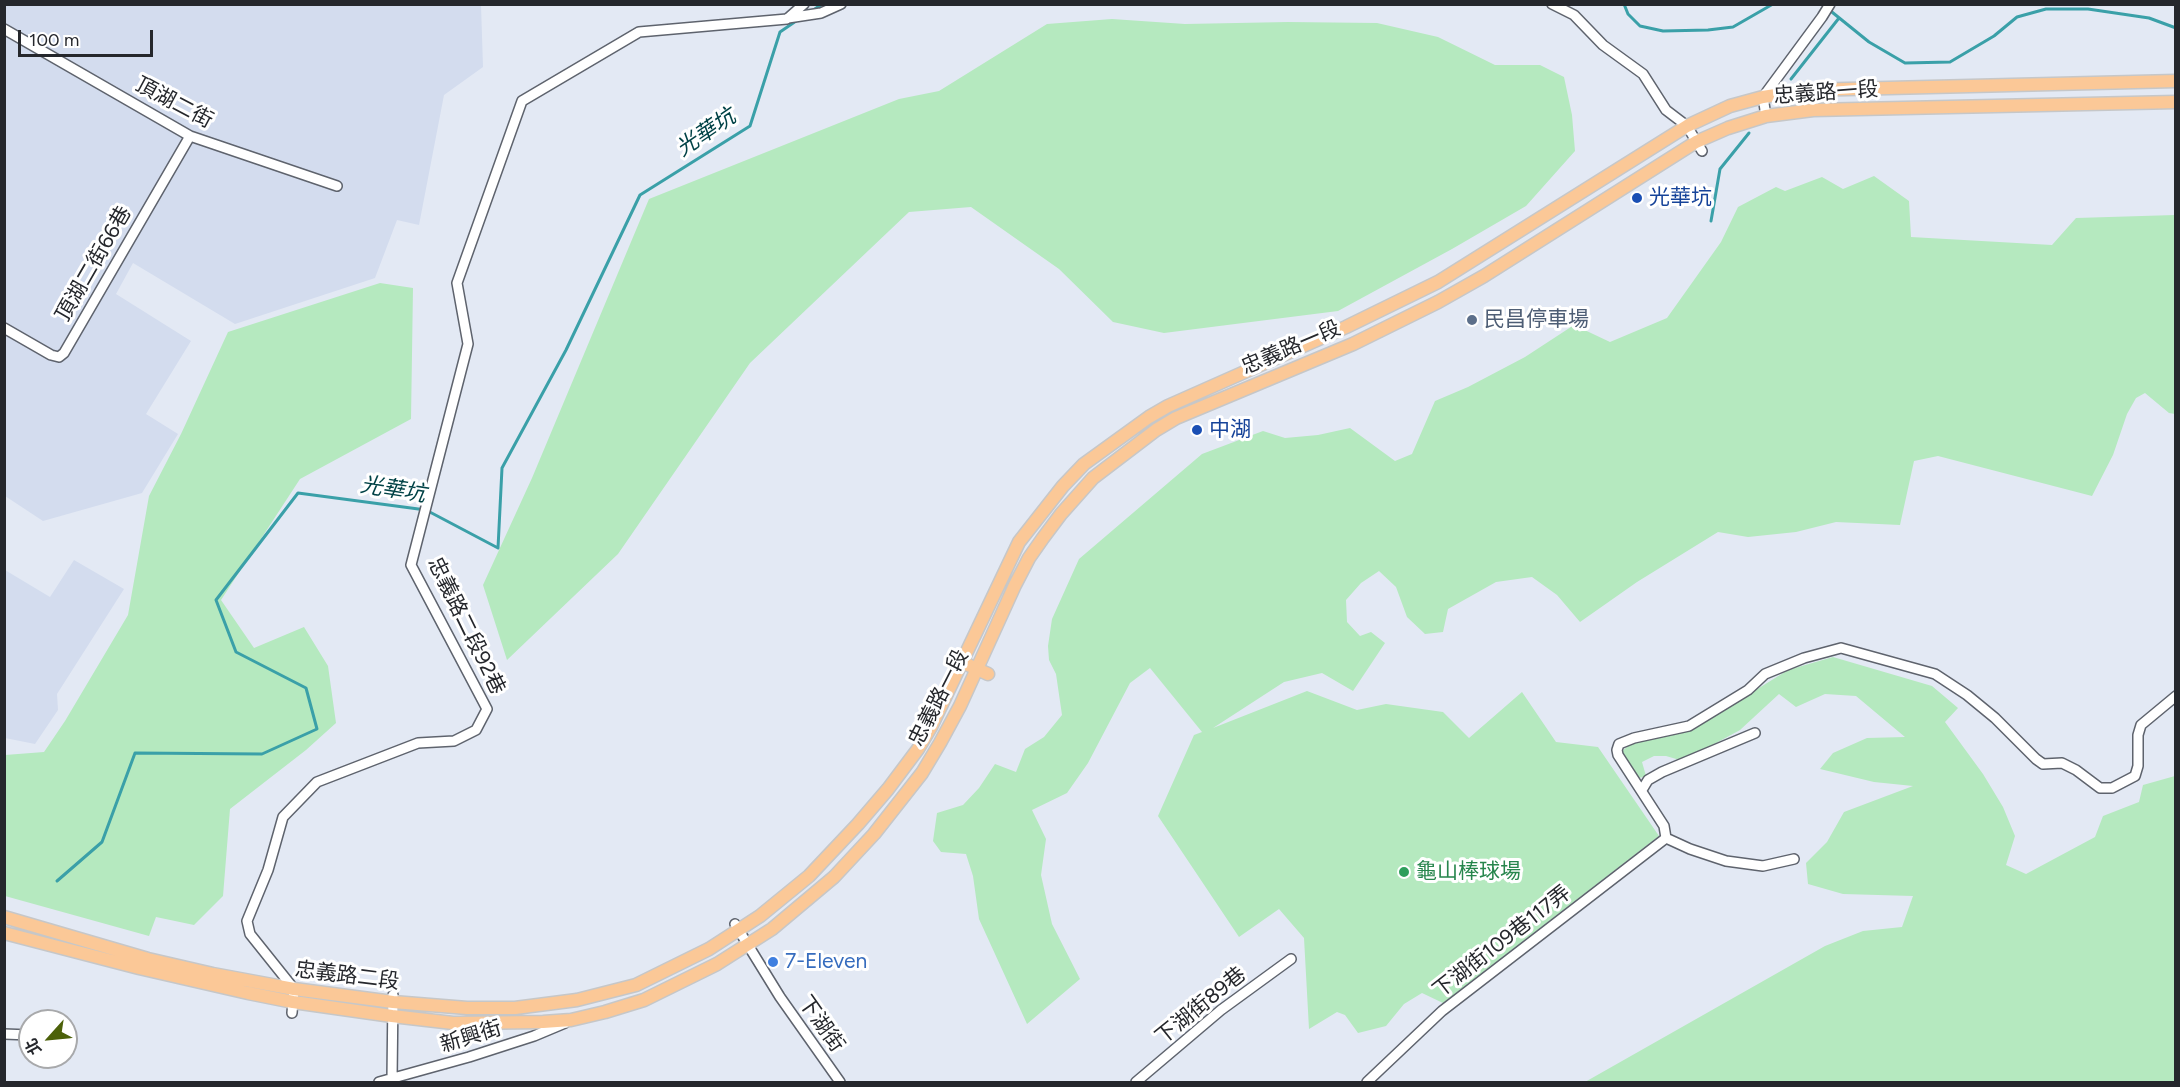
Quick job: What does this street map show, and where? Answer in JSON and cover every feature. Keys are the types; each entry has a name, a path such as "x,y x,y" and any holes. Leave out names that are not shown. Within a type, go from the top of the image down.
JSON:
{"main road":[{"name":"忠義路一段","path":"737,927 808,876 888,789 918,749 931,727 958,660 1019,542 1063,486 1084,464 1126,432 1168,406 1344,324 1402,300 1461,268 1687,126 1730,106 1763,97 1806,90 2175,81"},
{"name":"忠義路一段","path":"644,1000 717,964 747,946 834,877 874,834 922,773 982,671 1029,558 1061,514 1093,478 1156,430 1176,418 1355,348 1484,276 1535,242 1728,128 1766,116 1813,110 2175,102"},
{"path":"1344,324 1355,348"},
{"path":"958,660 982,671"},
{"name":"忠義路二段","path":"4,917 148,959 213,974 293,1002 393,998 467,1008 502,1008 577,1000 636,985 709,949 737,927"},
{"name":"忠義路二段","path":"4,933 139,969 293,1002 453,1023 488,1024 571,1020 644,1000"}],"street":[{"path":"787,19 804,4"},
{"path":"787,19 821,13 841,4"},
{"path":"1552,4 1574,15 1603,45 1643,74 1666,110 1687,126 1699,146"},
{"path":"1766,116 1763,97 1830,4"},
{"name":"忠義路二段92巷","path":"293,1002 250,934 247,921 268,870 283,817 317,783 417,743 454,741 476,730 487,708 411,565 468,344 457,283 522,101 639,32 787,19"},
{"name":"頂湖二街","path":"4,29 190,136 336,186"},
{"name":"頂湖二街66巷","path":"4,328 51,355 59,357 64,353 190,136"},
{"path":"1794,860 1763,866 1726,861 1666,838 1664,826 1618,755 1619,744 1634,738 1689,726 1748,690 1765,674 1804,658 1841,648 1935,674 1967,695 1995,718 2043,764 2062,763 2076,770 2100,788 2112,788 2135,776 2138,766 2138,735 2141,725 2175,696"},
{"path":"1642,790 1648,780 1662,772 1755,733"},
{"name":"下湖街109巷117弄","path":"1367,1083 1443,1011 1666,838"},
{"name":"下湖街","path":"737,927 747,946 840,1083"},
{"name":"下湖街89巷","path":"1136,1083 1221,1010 1291,959"},
{"path":"392,1079 393,998"},
{"name":"新興街","path":"379,1083 502,1047 571,1020"}],"shaded area":[{"path":"4,5 481,5 483,67 444,95 419,225 397,220 375,278 235,324 133,263 116,294 191,341 146,414 178,434 142,493 43,521 5,496"},
{"path":"74,560 124,589 57,694 58,710 35,744 5,738 5,570 50,597"}],"green space":[{"path":"1112,19 1185,24 1377,23 1438,37 1495,65 1540,65 1564,77 1572,115 1575,151 1526,206 1338,311 1164,333 1113,322 1059,269 971,207 909,212 750,363 618,554 507,660 483,585 532,478 649,199 899,99 939,91 1047,24"},
{"path":"1874,176 1909,201 1911,237 2052,245 2076,218 2175,215 2175,414 2169,413 2145,393 2136,398 2127,414 2113,455 2092,496 1938,456 1914,461 1900,525 1836,522 1796,532 1748,537 1718,532 1637,582 1580,622 1557,595 1532,577 1496,582 1448,609 1443,632 1425,634 1407,617 1396,587 1379,571 1361,583 1346,600 1347,622 1360,636 1371,632 1385,643 1353,691 1322,673 1284,682 1213,728 1307,691 1357,710 1386,704 1443,712 1469,738 1522,692 1556,742 1598,747 1659,836 1443,1003 1422,993 1404,1004 1386,1026 1358,1033 1345,1015 1337,1012 1309,1029 1304,938 1279,909 1239,937 1158,816 1194,735 1202,732 1150,668 1130,683 1088,763 1067,793 1032,810 1046,839 1041,875 1052,924 1080,979 1027,1024 979,919 973,876 966,854 941,852 933,841 937,813 963,805 979,788 995,764 1016,772 1025,749 1044,737 1062,715 1056,674 1049,660 1048,646 1052,619 1079,559 1202,454 1263,431 1285,438 1318,435 1350,428 1395,461 1412,454 1435,401 1468,387 1525,357 1574,325 1610,342 1667,318 1721,242 1738,207 1776,187 1785,191 1822,177 1843,189"},
{"path":"380,283 413,288 411,419 300,479 221,600 254,648 304,627 328,666 336,723 306,750 230,809 223,896 194,925 156,917 149,936 5,896 5,755 44,752 128,615 149,496 181,434 228,332"},
{"path":"1833,657 1932,686 1958,708 1945,722 1983,774 2003,807 2015,836 2006,865 2026,874 2095,837 2103,816 2139,802 2143,785 2175,776 2175,1082 1585,1082 1825,946 1863,931 1902,927 1913,896 1843,894 1808,884 1806,863 1827,842 1844,812 1913,786 1874,782 1820,769 1833,753 1867,738 1905,737 1856,696 1825,694 1796,707 1779,694 1740,730 1683,761 1666,756 1654,756 1642,762 1646,776 1636,779 1621,752 1634,741 1693,729 1788,670"}],"waterway":[{"name":"光華坑","path":"812,11 822,4"},
{"name":"光華坑","path":"1624,4 1628,14 1640,26 1663,31 1733,27 1773,4"},
{"name":"光華坑","path":"1822,4 1869,42 1905,63 1950,62 1994,36 2017,17 2046,9 2088,9 2149,18 2176,28"},
{"path":"1791,79 1839,18"},
{"name":"光華坑","path":"57,881 102,842 135,753 262,754 317,729 306,688 236,652 216,600 298,493 426,510 498,548 502,468 566,350 640,195 750,126 780,32 799,19"},
{"path":"1711,221 1720,169 1749,133"}],"place":[{"name":"光華坑","path":"1637,198"},
{"name":"民昌停車場","path":"1472,320"},
{"name":"中湖","path":"1197,430"},
{"name":"龜山棒球場","path":"1404,872"},
{"name":"7-Eleven","path":"773,962"}]}
